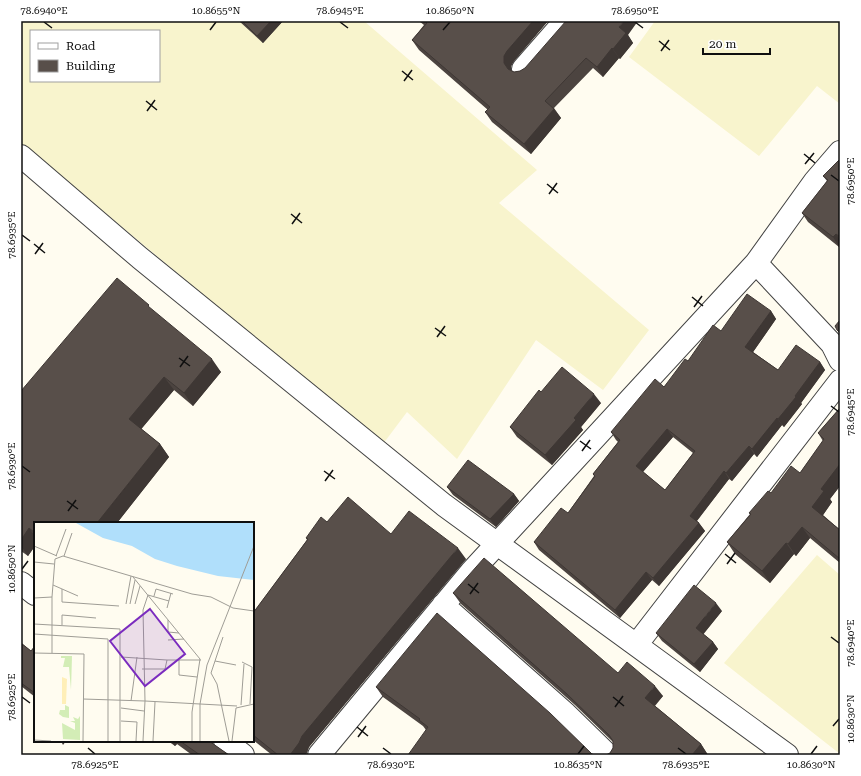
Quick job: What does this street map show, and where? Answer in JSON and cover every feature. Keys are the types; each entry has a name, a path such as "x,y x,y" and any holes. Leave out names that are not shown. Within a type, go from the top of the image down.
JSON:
{"street":[{"path":"523,69 565,21"},
{"path":"319,755 443,605 497,543 756,263 815,181 840,152"},
{"path":"21,156 140,258 444,505 637,644 787,755"},
{"path":"756,263 832,344 840,360"},
{"path":"637,644 840,381"},
{"path":"21,583 34,593"},
{"path":"443,605 566,714 608,755"},
{"path":"226,742 243,755"}],"shaded area":[{"path":"21,21 364,21 537,170 499,203 649,330 603,390 536,340 457,459 407,412 383,444 21,143"},
{"path":"655,21 840,21 840,104 817,86 759,156 629,57"},
{"path":"817,555 840,575 840,754 724,663"}],"building":[{"path":"242,21 271,21 257,36"},
{"path":"425,21 533,21 504,56 504,63 508,69 514,72 525,68 566,21 624,21 619,27 626,33 597,67 586,58 545,101 554,109 524,144 485,112 490,107 412,40 427,23"},
{"path":"840,159 840,237 836,234 833,237 802,213 828,180 823,176"},
{"path":"117,278 212,359 184,393 164,377 129,419 160,444 98,522 34,522 34,532 29,528 21,540 21,391"},
{"path":"747,294 771,311 745,347 778,370 796,345 820,362 795,396 796,397 778,419 777,418 752,449 749,446 726,473 724,471 690,516 699,523 653,578 646,572 615,610 534,542 561,508 568,513 595,476 593,474 620,440 611,432 655,379 664,387 685,359 688,361 713,325 721,331","holes":["667,429 695,451 665,490 636,466"]},
{"path":"840,320 840,333 835,326"},
{"path":"562,367 594,394 574,418 576,420 545,455 510,427 539,390 541,392"},
{"path":"840,408 840,464 821,489 824,491 812,507 840,530 840,559 802,527 762,571 727,542 768,491 771,493 791,466 800,473 824,439 818,433"},
{"path":"468,460 514,494 490,519 447,487"},
{"path":"348,497 391,534 409,511 458,548 302,736 299,743 290,755 278,755 254,736 254,612 308,539 306,538 321,517 327,522"},
{"path":"484,558 618,673 627,662 655,686 645,698 701,744 692,755 606,755 610,753 613,748 613,741 609,735 567,694 453,593"},
{"path":"694,585 716,603 696,628 713,642 694,664 656,633"},
{"path":"437,613 550,713 592,754 595,755 408,755 428,727 419,720 420,719 376,687"},
{"path":"21,643 31,651 34,647 34,692 21,683"},
{"path":"181,742 210,742 229,755 200,755"}]}
